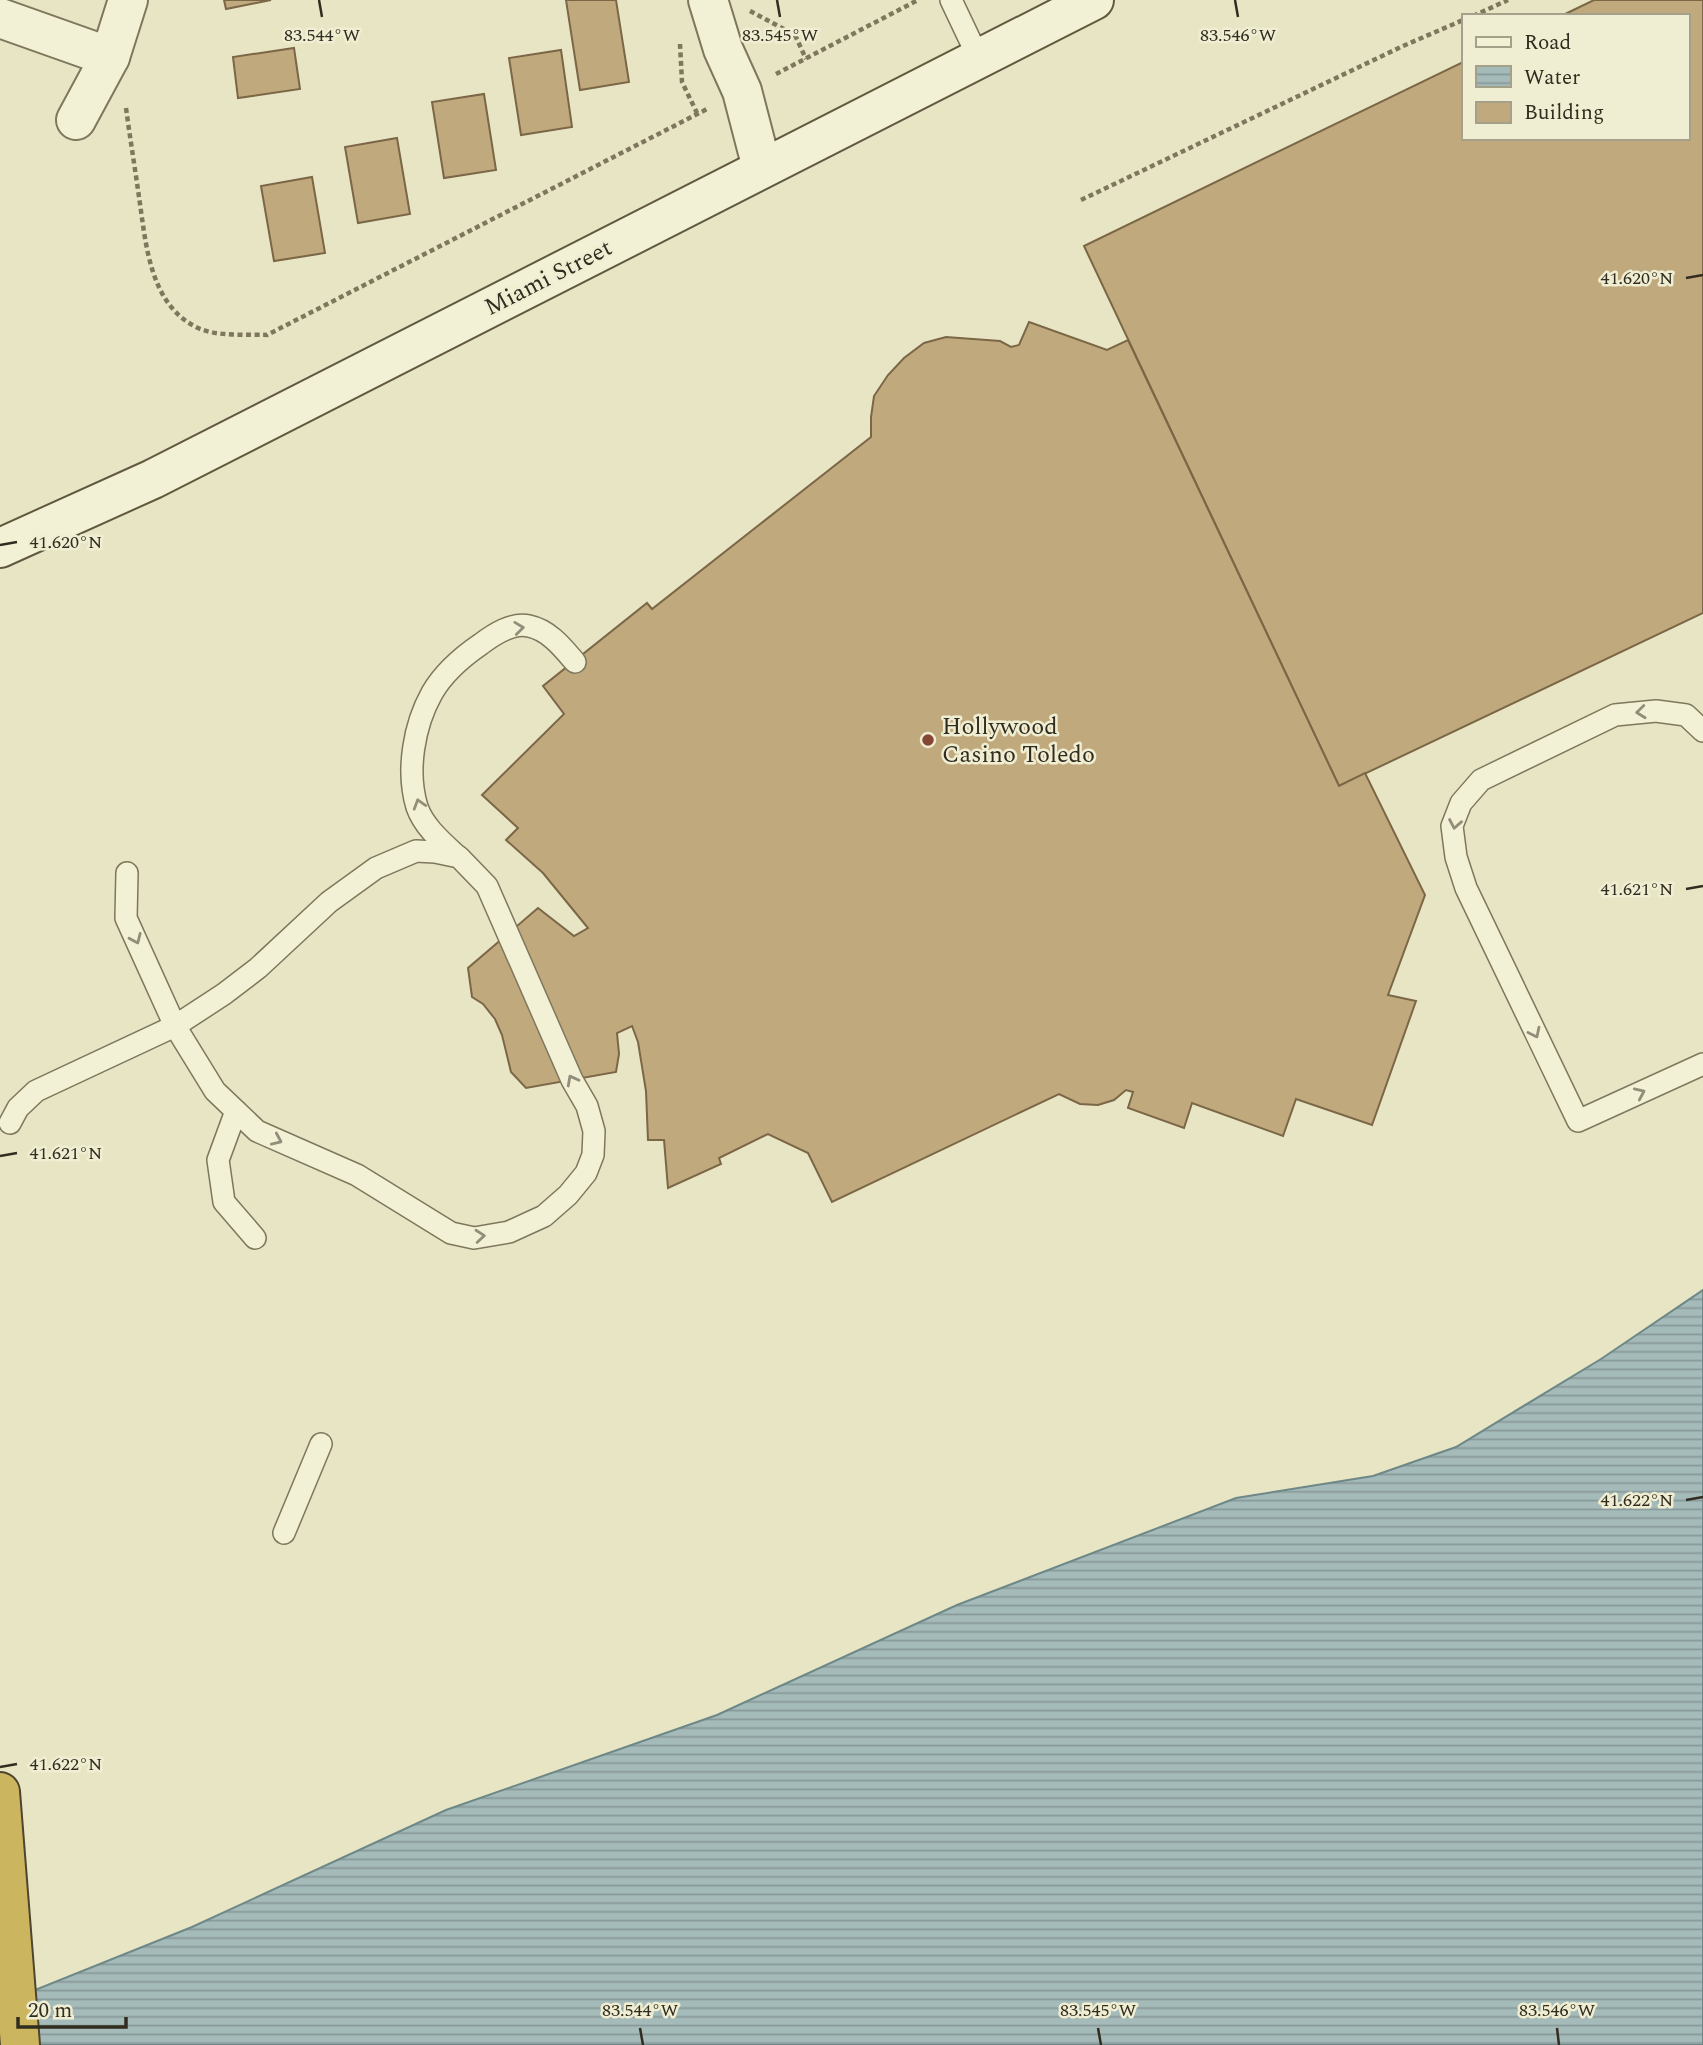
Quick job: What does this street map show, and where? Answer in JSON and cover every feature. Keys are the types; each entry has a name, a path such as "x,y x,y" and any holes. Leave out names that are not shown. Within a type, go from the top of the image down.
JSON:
{"highway":[{"path":"0,1792 20,2045"}],"main road":[{"path":"76,120 110,57 128,0"},
{"path":"708,0 723,50 742,91 762,168"},
{"name":"Miami Street","path":"0,548 153,479 1094,0"},
{"path":"0,18 110,57"}],"lane":[{"path":"951,0 979,59"},
{"path":"127,873 126,918 175,1026 215,1091 257,1131 358,1175 451,1233 474,1238 509,1232 544,1216 568,1195 586,1173 593,1155 594,1131 587,1106 572,1080 487,886 433,834 418,808 412,758 417,731 432,692 457,662 498,631 528,626 554,639 575,662"},
{"path":"1703,731 1686,715 1656,711 1615,715 1481,780 1461,803 1452,826 1456,858 1465,888 1578,1121 1703,1064"},
{"path":"10,1123 18,1108 36,1091 175,1026 224,995 258,968 329,902 376,868 416,851 459,857"},
{"path":"236,1111 218,1160 224,1202 255,1238"},
{"path":"284,1534 321,1444"}],"path":[{"path":"747,0 749,10 795,35 806,59"},
{"path":"125,103 149,261 162,292 172,308 197,327 209,331 267,335 918,0"},
{"path":"1477,14 1508,0"},
{"path":"1081,200 1462,20"},
{"path":"679,37 681,82 697,113"}],"water":[{"path":"1703,1290 1703,2045 0,2045 0,2004 192,1927 446,1810 717,1715 957,1605 1236,1498 1373,1476 1456,1447 1601,1359"}],"building":[{"path":"224,0 271,0 226,9"},
{"path":"566,0 616,0 629,82 580,90"},
{"path":"1594,0 1703,0 1703,613 1339,786 1084,246 1462,62 1462,140 1689,140 1689,14 1565,14"},
{"path":"294,48 300,89 238,98 233,57"},
{"path":"561,50 572,127 521,135 509,58"},
{"path":"484,94 496,170 444,178 432,102"},
{"path":"397,138 410,214 358,223 345,147"},
{"path":"312,177 325,253 274,261 261,186"},
{"name":"Hollywood Casino Toledo","path":"1029,322 1107,350 1128,340 1339,786 1365,773 1425,895 1388,995 1416,1001 1372,1125 1296,1099 1283,1136 1192,1103 1184,1128 1128,1108 1133,1092 1126,1090 1114,1100 1098,1105 1080,1104 1059,1094 832,1202 808,1153 768,1134 719,1158 721,1164 668,1188 664,1140 648,1140 646,1091 638,1042 632,1026 617,1033 619,1054 616,1072 526,1088 511,1072 495,1019 483,1004 472,997 468,968 538,908 574,936 588,928 543,873 506,840 518,828 482,795 564,714 543,686 647,603 652,609 871,437 874,396 904,358 924,343 946,337 1000,341 1011,347 1019,345"}],"place":[{"name":"Hollywood Casino Toledo","path":"928,740"}]}
